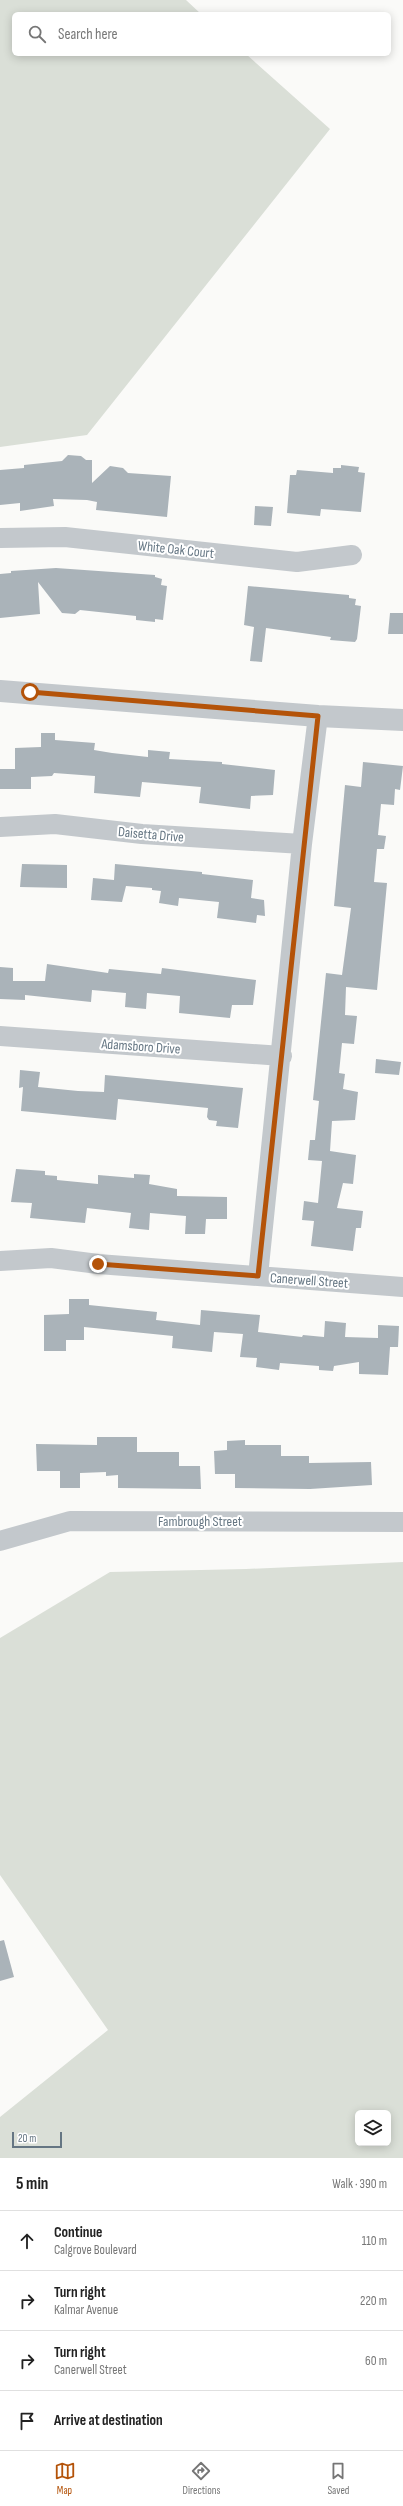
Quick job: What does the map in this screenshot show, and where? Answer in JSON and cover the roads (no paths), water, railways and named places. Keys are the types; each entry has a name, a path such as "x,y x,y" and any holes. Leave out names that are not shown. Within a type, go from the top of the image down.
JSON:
{"street":[{"name":"White Oak Court","path":"0,538 65,536 297,562 352,555"},
{"path":"0,691 318,716 403,720"},
{"path":"258,1276 282,1056 302,844 318,716"},
{"name":"Daisetta Drive","path":"0,827 55,824 142,834 302,844"},
{"name":"Adamsboro Drive","path":"0,1036 282,1056"},
{"name":"Canerwell Street","path":"0,1261 51,1258 403,1287"},
{"name":"Fambrough Street","path":"0,1541 70,1521 403,1522"}]}
